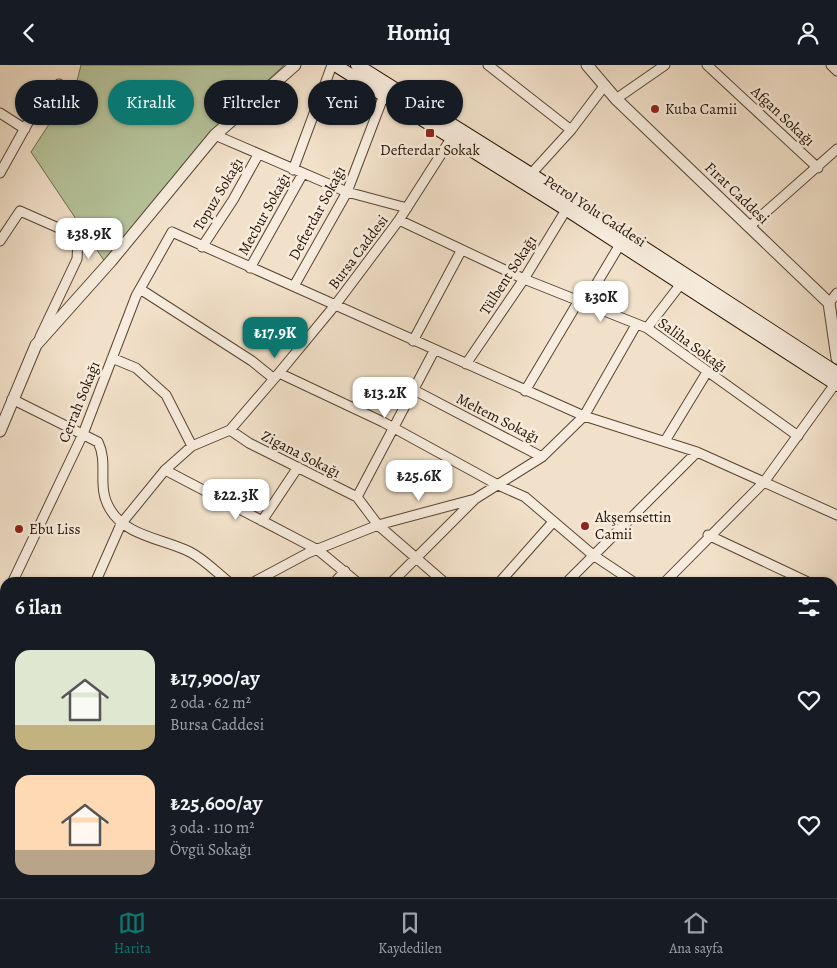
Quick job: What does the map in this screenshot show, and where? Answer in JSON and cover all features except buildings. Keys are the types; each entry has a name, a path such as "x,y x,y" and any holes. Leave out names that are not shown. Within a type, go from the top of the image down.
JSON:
{"main road":[{"name":"Petrol Yolu Caddesi","path":"333,65 384,95 531,174 569,205"},
{"name":"Petrol Yolu Caddesi","path":"357,65 455,133 569,205 836,381"},
{"name":"Petrol Yolu Caddesi","path":"622,241 680,285 836,381"}],"street":[{"path":"36,345 111,261 215,135 295,65"},
{"name":"Mecbur Sokağı","path":"250,268 297,173 333,65"},
{"path":"488,65 571,130"},
{"name":"Fırat Caddesi","path":"587,65 616,99 829,303"},
{"path":"616,99 666,65"},
{"name":"Afgan Sokağı","path":"707,65 818,168"},
{"path":"831,65 837,71"},
{"path":"531,174 571,130 605,85"},
{"name":"Defterdar Sokağı","path":"294,286 347,193 384,95"},
{"path":"0,113 25,129"},
{"path":"1,170 27,125"},
{"name":"Bursa Caddesi","path":"101,577 121,524 165,470 192,446 230,430 336,304 399,220 455,133"},
{"path":"215,135 297,173 347,193 407,208"},
{"path":"750,226 818,168 837,149"},
{"name":"Topuz Sokağı","path":"202,247 233,200 258,155"},
{"name":"Tülbent Sokağı","path":"466,363 524,279 569,205"},
{"path":"0,241 20,211 70,233 78,240 77,259 4,413 0,431"},
{"name":"Saliha Sokağı","path":"399,220 461,251 524,279 647,328 798,436"},
{"name":"Cerrah Sokağı","path":"15,577 83,434 140,289 172,232 202,247"},
{"path":"525,391 622,241"},
{"path":"202,247 336,304 434,351 466,363 584,416 697,453 834,514 837,503"},
{"path":"413,341 461,251"},
{"path":"647,328 680,285"},
{"path":"140,289 276,376 394,428 498,485 526,497 593,555 626,577"},
{"path":"837,293 829,303 837,358"},
{"path":"396,577 475,499 542,457 584,416 636,325"},
{"path":"357,497 434,351"},
{"path":"112,358 136,368 166,395 192,446"},
{"path":"665,441 707,372"},
{"path":"670,577 708,535 764,482 836,381"},
{"name":"Meltem Sokağı","path":"414,391 542,457"},
{"path":"12,399 98,442 103,452 101,490 110,509 121,524 191,553 222,577"},
{"name":"Zigana Sokağı","path":"230,430 250,443 357,497 378,525 438,577"},
{"path":"572,577 697,453"},
{"path":"262,521 298,467"},
{"path":"165,470 318,550 352,577"},
{"path":"263,577 308,553 378,525 475,499"},
{"path":"504,577 553,522"},
{"path":"708,535 797,577"},
{"path":"340,577 345,571"}],"green space":[{"path":"81,65 284,65 268,80 204,80 204,125 221,125 199,146 105,262 31,152 48,125 98,125 98,80 77,80"}],"place":[{"name":"Kuba Camii","path":"655,109"},
{"name":"Defterdar Sokak","path":"430,133"},
{"name":"Akşemsettin Camii","path":"585,526"},
{"name":"Ebu Liss","path":"19,529"}]}
